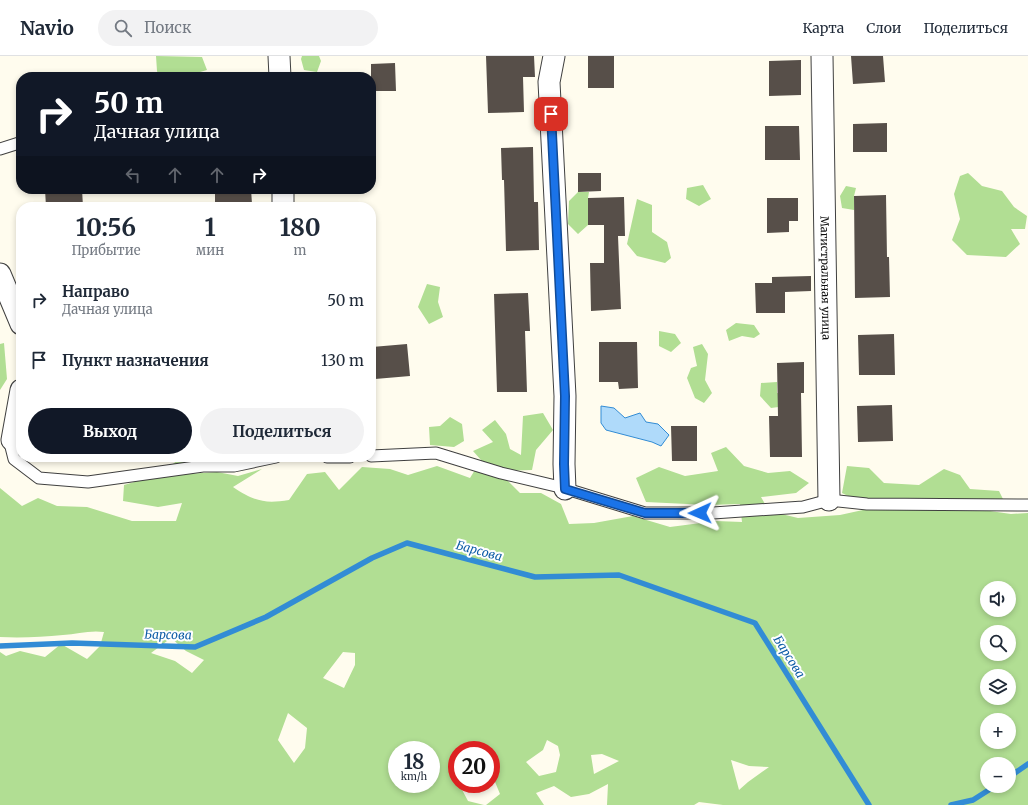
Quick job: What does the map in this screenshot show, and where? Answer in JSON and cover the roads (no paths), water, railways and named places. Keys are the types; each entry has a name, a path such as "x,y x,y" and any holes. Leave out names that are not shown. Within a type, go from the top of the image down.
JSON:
{"street":[{"path":"279,56 280,72"},
{"path":"554,56 549,82 565,396 565,489"},
{"name":"Магистральная улица","path":"822,56 829,500"},
{"path":"0,274 16,312"},
{"path":"12,440 16,418"}],"lane":[{"path":"0,149 16,145"},
{"path":"12,440 11,446 14,459 16,460"},
{"path":"376,456 436,453 501,473 565,489 645,513 713,513 803,507 829,500 867,504 1028,505"},
{"path":"18,462 40,478 88,482 203,466 234,466 253,462"}],"water":[{"path":"601,406 614,408 625,418 640,413 646,422 658,424 669,435 661,446 652,442 606,430 601,423"}],"waterway":[{"name":"Барсова","path":"0,646 72,643 195,647 266,617 372,558 407,543 535,577 619,575 755,623 869,805"},
{"name":"Барсова","path":"1016,772 1028,764"},
{"name":"Барсова","path":"951,805 973,800 984,793"}]}
